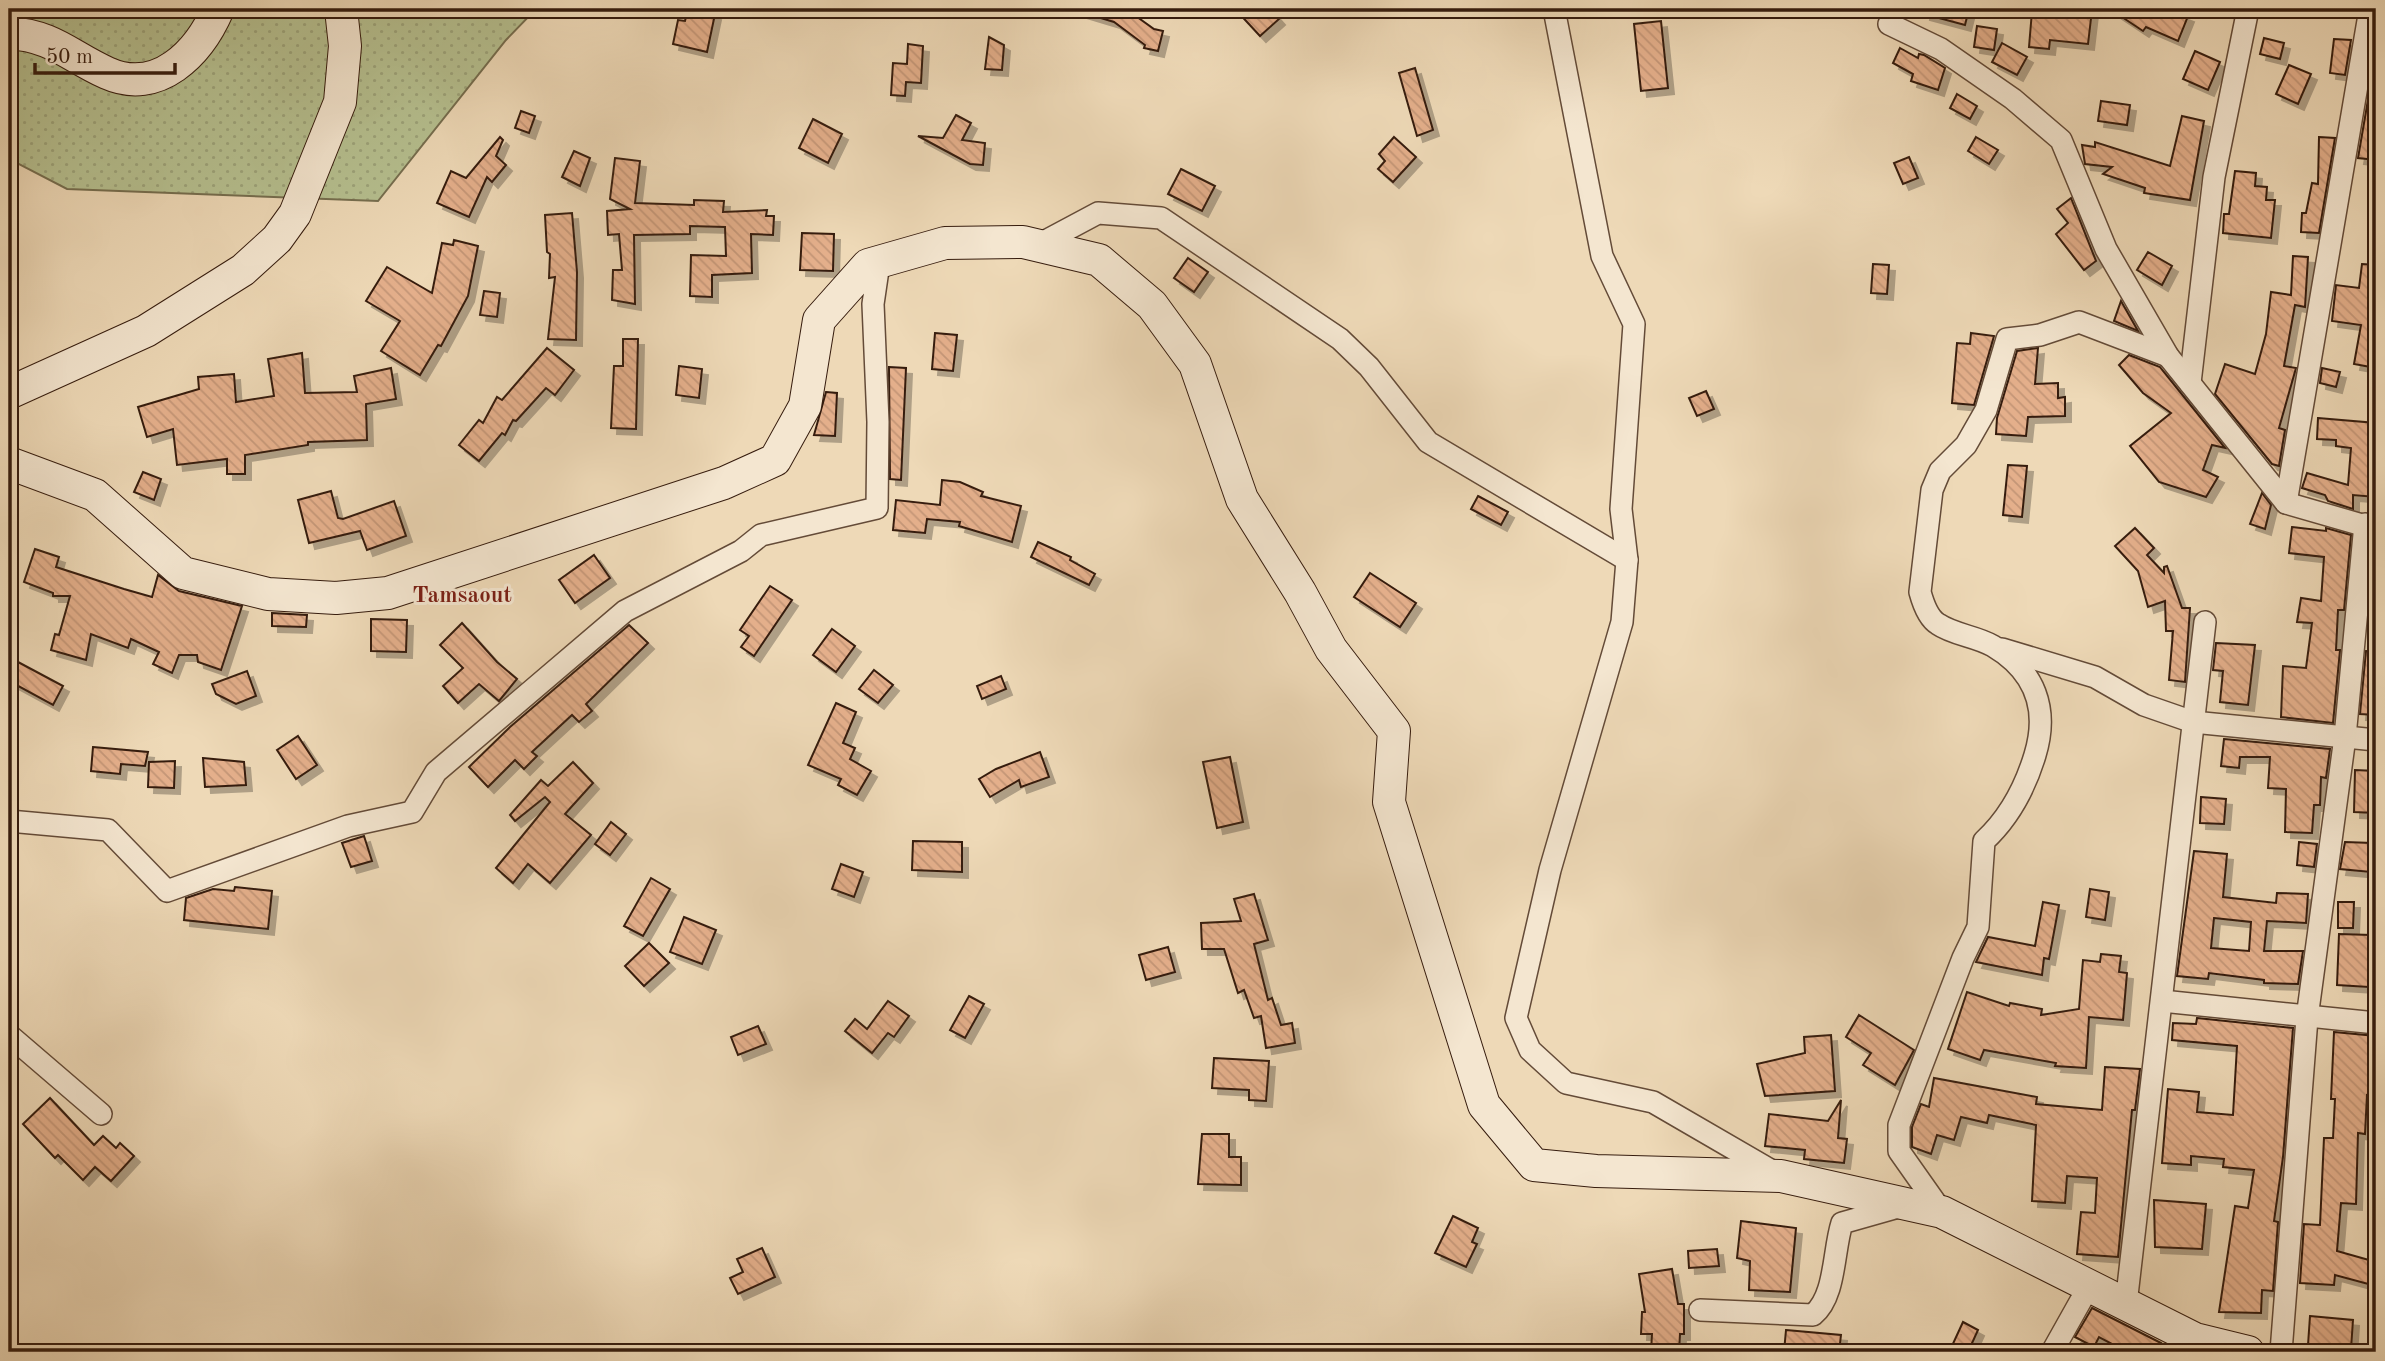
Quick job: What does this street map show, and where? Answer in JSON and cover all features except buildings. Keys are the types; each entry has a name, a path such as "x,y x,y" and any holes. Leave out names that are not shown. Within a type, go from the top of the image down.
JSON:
{"main road":[{"path":"9,33 42,38 67,49 106,73 142,81 181,63 200,42 218,9"},
{"path":"9,393 146,331 243,270 278,239 295,214 340,102 345,46 341,9"},
{"path":"9,463 95,495 183,573 268,594 336,598 388,593 724,483 775,460 805,406 819,320 868,265 945,243 1023,242 1099,260 1152,305 1195,364 1242,499 1300,592 1331,649 1394,731 1389,802 1484,1105 1534,1165 1596,1171 1781,1176 1942,1212 2126,1304 2192,1346 2248,1352"}],"street":[{"path":"1554,9 1602,256 1634,324 1621,509 1627,559 1622,622 1550,870 1516,1018 1530,1050 1566,1083 1653,1102 1781,1176"},
{"path":"2190,383 2214,177 2249,9"},
{"path":"2286,503 2370,9"},
{"path":"1889,24 1941,49 2013,99 2061,140 2106,249 2168,356 2286,503 2371,526 2307,1018 2281,1352"},
{"path":"1038,245 1098,213 1161,218 1340,339 1369,368 1428,442 1627,559"},
{"path":"9,821 108,830 167,891 348,826 412,812 436,772 625,611 741,551 761,535 877,508 878,422 873,303 878,262"},
{"path":"2168,356 2079,322 2039,335 2007,339 1986,410 1966,445 1940,471 1932,489 1920,592 1924,606 1937,624 1992,646 2095,677 2144,705 2193,722 2376,740"},
{"path":"2126,1304 2205,622"},
{"path":"1942,1212 1899,1151 1899,1125 1963,958 1978,927 1984,841 1999,828 2025,786 2040,738 2042,715 2037,695 2018,666 1992,646"},
{"path":"2162,1001 2376,1023"},
{"path":"9,1035 101,1114"},
{"path":"1700,1310 1813,1315 1821,1308 1828,1291 1842,1223 1907,1204"},
{"path":"2052,1352 2089,1286"}],"green space":[{"path":"9,9 536,9 506,40 378,201 67,189 9,159"}],"district":[{"name":"Tamsaout","path":"462,594"}]}
